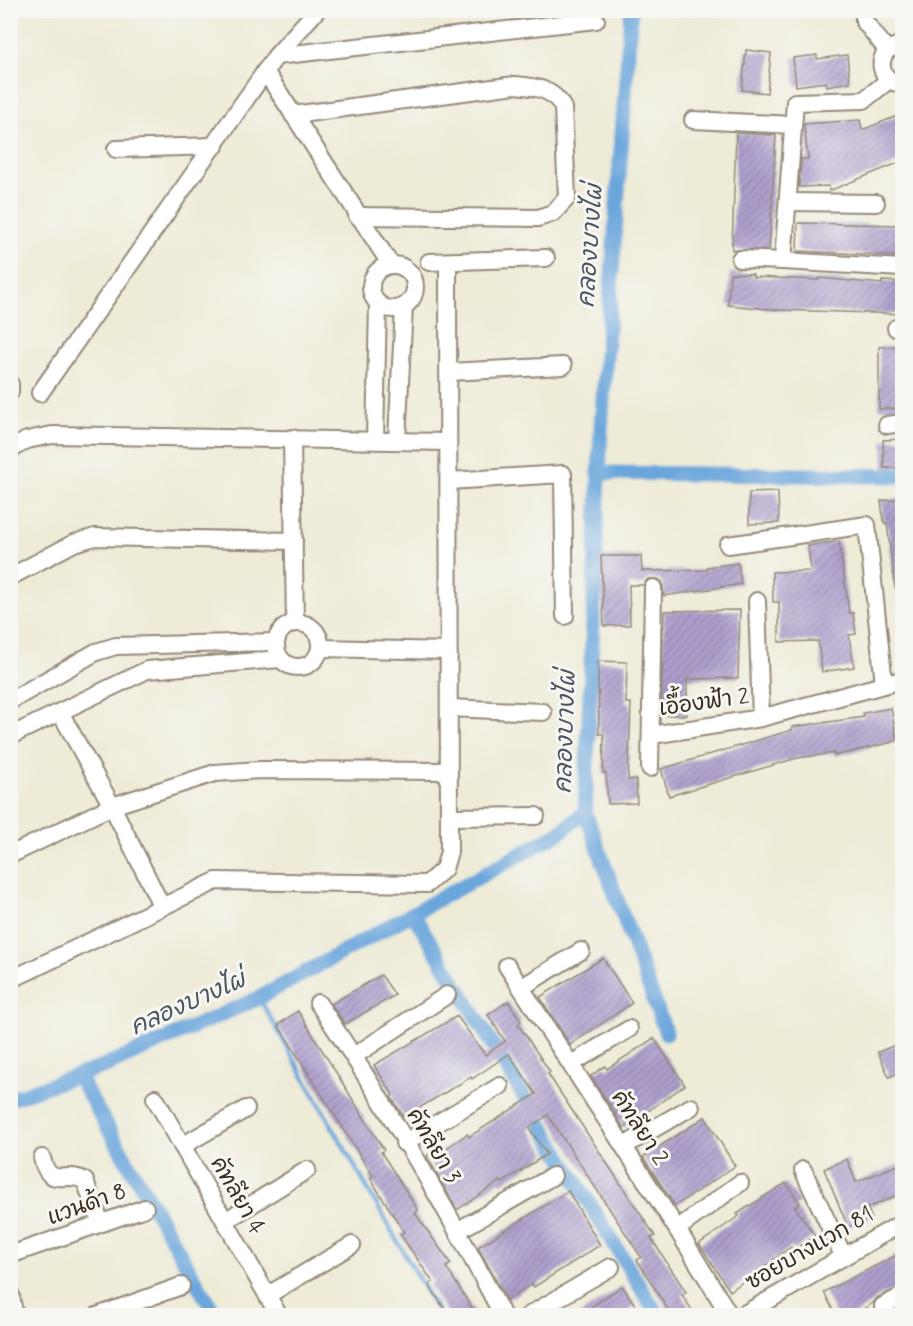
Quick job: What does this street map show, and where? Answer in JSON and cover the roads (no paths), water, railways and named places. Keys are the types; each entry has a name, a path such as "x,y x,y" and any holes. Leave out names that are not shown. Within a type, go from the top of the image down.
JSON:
{"street":[{"path":"40,393 215,146 265,71 317,10"},
{"path":"783,261 795,102 864,100 896,82 885,75 881,62 895,47 864,21 864,10"},
{"path":"276,56 596,20"},
{"path":"265,71 357,216 391,265"},
{"path":"293,115 515,85 547,90 559,99 562,108 567,198 554,213 538,218 357,216"},
{"path":"693,120 793,125"},
{"path":"116,149 215,146"},
{"path":"788,202 876,203"},
{"path":"429,262 546,258"},
{"path":"740,259 903,268"},
{"path":"10,980 216,881 427,884 444,869 449,852 448,262"},
{"path":"375,440 378,304 371,291 373,277 378,271 391,265 405,268 415,280 414,295 404,307 397,440"},
{"path":"378,304 391,309 404,307"},
{"path":"448,372 563,366"},
{"path":"10,384 10,392"},
{"path":"10,450 27,440 52,435 448,442"},
{"path":"292,438 295,623"},
{"path":"449,481 563,474 565,616"},
{"path":"728,545 867,525 884,684"},
{"path":"10,577 56,551 95,537 294,541"},
{"name":"เอื้องฟ้า 2","path":"653,588 652,735 761,718 903,680"},
{"path":"757,601 761,718"},
{"path":"10,701 96,652 116,646 278,650 292,666 307,665 313,661 320,648 314,629 295,623 282,629 278,650"},
{"path":"320,648 448,651"},
{"path":"10,736 147,670 278,650"},
{"path":"449,708 543,712"},
{"path":"60,712 112,806 162,907"},
{"path":"650,768 652,735"},
{"path":"10,855 112,806 215,773 260,770 449,771"},
{"path":"449,817 536,816"},
{"path":"522,987 581,951"},
{"name":"คัทลียา 2","path":"507,966 677,1229 730,1316"},
{"path":"354,1056 447,995"},
{"name":"คัทลียา 3","path":"318,1003 354,1056 404,1143 459,1230 503,1316"},
{"path":"571,1064 629,1029"},
{"path":"404,1143 500,1086"},
{"name":"คัทลียา 4","path":"156,1098 279,1316"},
{"path":"624,1146 691,1107"},
{"path":"183,1146 246,1109"},
{"path":"42,1158 45,1171 54,1178 78,1178 85,1181 101,1223"},
{"path":"225,1221 307,1170"},
{"path":"803,1170 843,1255"},
{"path":"459,1230 553,1176"},
{"path":"677,1229 740,1183"},
{"name":"แวนด้า 8","path":"10,1255 145,1208"},
{"name":"ซอยบางแวก 81","path":"741,1316 843,1255 903,1223"},
{"path":"268,1295 351,1245"},
{"path":"528,1316 611,1266"},
{"path":"97,1316 181,1286"},
{"path":"10,1293 13,1314"},
{"path":"883,1306 903,1296"}],"waterway":[{"name":"คลองบางไผ่","path":"10,1099 105,1066 259,998 559,833 585,812 601,427 631,10"},
{"path":"600,473 902,476"},
{"path":"585,812 666,1033"},
{"path":"413,914 658,1316"},
{"path":"259,998 440,1316"},
{"path":"78,1076 216,1316"}]}
